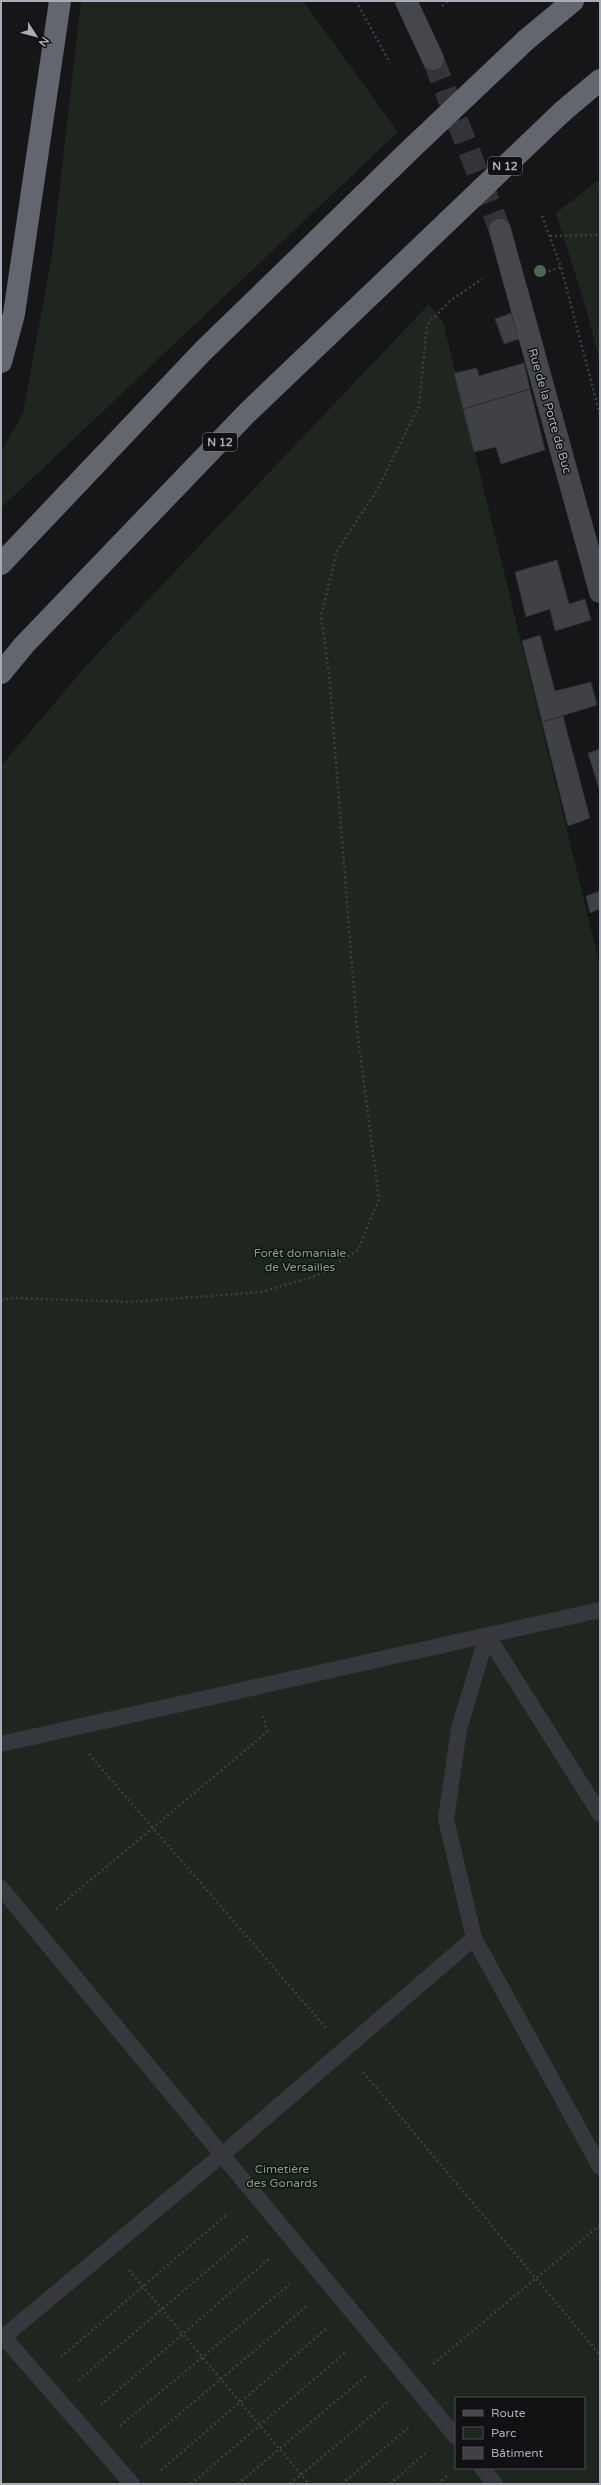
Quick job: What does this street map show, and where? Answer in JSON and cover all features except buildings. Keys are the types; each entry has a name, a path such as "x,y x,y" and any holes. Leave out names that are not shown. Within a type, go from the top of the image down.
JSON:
{"highway":[{"path":"1,362 14,314 60,1"},
{"path":"1,564 203,351 413,147 526,40 573,1"},
{"name":"N 12","path":"1,673 24,645 247,414 562,112 600,80"}],"main road":[{"path":"406,1 433,59"},
{"name":"Rue de la Porte de Buc","path":"500,230 600,592"}],"lane":[{"path":"1,1744 600,1610"},
{"path":"487,1635 600,1814"},
{"path":"487,1635 459,1729 446,1819 474,1938 600,2166"},
{"path":"1,1888 455,2436"},
{"path":"132,2484 2,2337 223,2154 474,1938"},
{"path":"483,2469 495,2484"}],"path":[{"path":"356,1 390,63"},
{"path":"441,7 448,1"},
{"path":"542,216 561,267 600,415"},
{"path":"550,236 600,235"},
{"path":"1,1300 13,1298 130,1302 261,1292 316,1276 358,1250 379,1199 357,1029 329,674 321,616 337,551 377,490 419,406 427,324 450,301 486,276"},
{"path":"34,1928 267,1732 258,1686"},
{"path":"61,2357 226,2215"},
{"path":"290,2484 600,2225"},
{"path":"78,2381 249,2235"},
{"path":"111,2248 309,2484"},
{"path":"100,2405 269,2259"},
{"path":"120,2426 290,2284"},
{"path":"141,2446 307,2306"},
{"path":"161,2470 326,2329"},
{"path":"191,2484 346,2352"},
{"path":"238,2484 367,2375"},
{"path":"342,2484 408,2428"},
{"path":"390,2484 428,2451"},
{"path":"438,2484 447,2476"}],"green space":[{"path":"81,1 303,1 398,132 1,508 1,452 23,413 52,255"},
{"path":"600,179 600,364 586,308 556,213"},
{"path":"429,304 443,322 600,966 600,2484 1,2484 1,766 93,658"}],"tunnel":[{"path":"433,59 500,230"}],"park label":[{"name":"Forêt domaniale de Versailles","path":"300,1260"},
{"name":"Cimetière des Gonards","path":"282,2176"}]}
